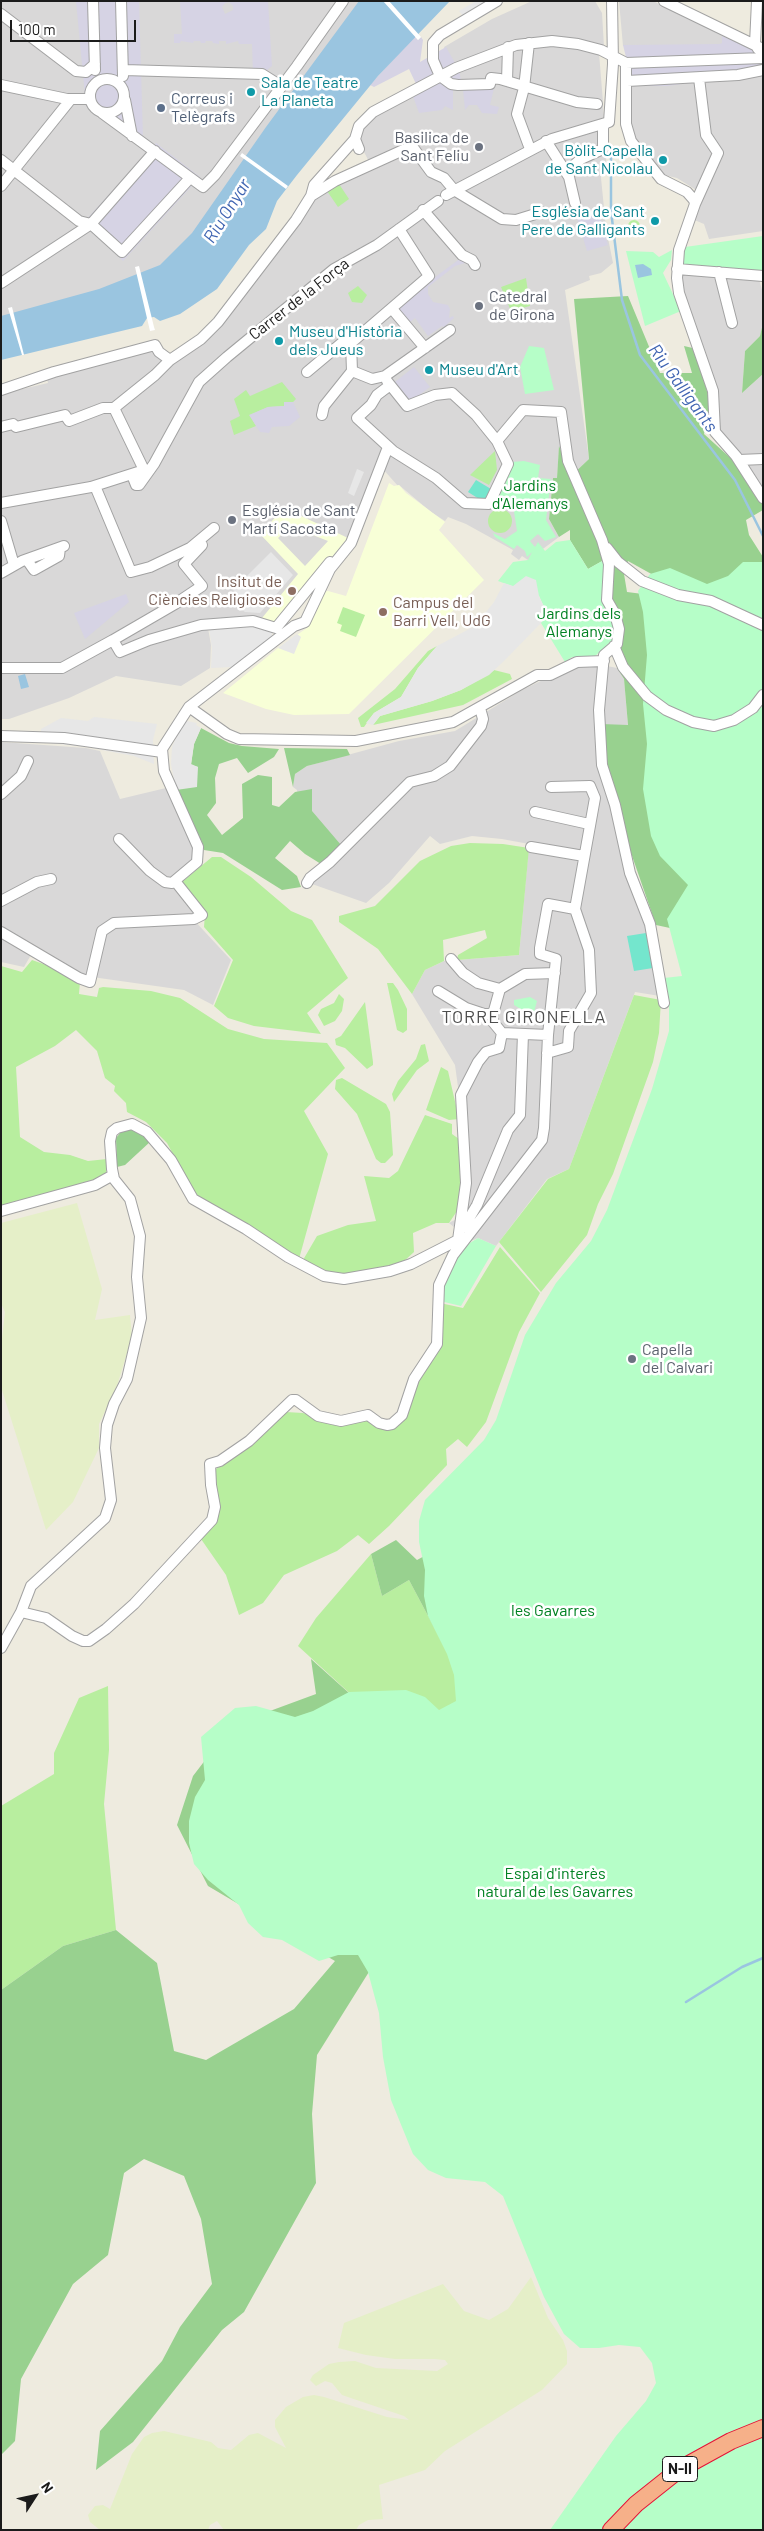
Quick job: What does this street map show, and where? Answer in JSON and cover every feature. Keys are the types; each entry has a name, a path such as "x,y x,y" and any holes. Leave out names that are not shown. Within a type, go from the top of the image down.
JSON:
{"highway":[{"name":"N-II","path":"611,2530 644,2498 680,2469 731,2441 763,2428"}],"street":[{"path":"93,1 96,83 91,91 90,99 94,108 197,183"},
{"path":"121,1 124,70 122,86 127,118 135,138"},
{"path":"8,165 80,221 91,224 122,252 197,183 281,86 342,1"},
{"path":"497,1 440,35 433,43 433,60 440,76 451,84 490,84 492,78 510,81 524,88 549,92 578,102 597,104"},
{"path":"566,172 581,159 603,149 603,127 610,122 613,56 612,1"},
{"path":"664,1 759,47"},
{"path":"64,417 69,421 103,408 114,408 155,375 170,360 201,339 213,328 296,220 311,196 314,185 355,139 359,126 368,116 440,76 508,47 529,43 552,41 570,43 601,50 626,63 760,58 757,1"},
{"path":"1,14 76,71 86,72 95,64"},
{"path":"529,43 524,88 517,114 530,149"},
{"path":"508,47 510,81"},
{"path":"626,63 626,124 631,141 661,179 687,192 695,204"},
{"path":"124,70 262,74 281,86"},
{"path":"627,81 738,76 763,70"},
{"path":"698,78 706,135 718,153 695,204 680,246 677,269 679,293 713,391 715,432 739,460 763,498"},
{"path":"96,83 110,79 122,86"},
{"path":"1,85 71,99 90,99"},
{"path":"1,186 8,165 71,99"},
{"path":"102,113 117,111 125,99"},
{"name":"Carrer de la Força","path":"95,486 132,475 136,485 139,484 145,466 201,378 334,269 377,245 446,195 530,149 573,131 605,124"},
{"path":"355,139 359,149"},
{"path":"546,142 566,172 575,203"},
{"path":"311,196 335,181 412,146 431,172 444,178 446,195 502,219 516,220 542,212"},
{"path":"1,283 91,224 155,151"},
{"path":"423,210 462,255 470,258 475,265"},
{"path":"306,372 344,341 352,342 393,310 429,276 398,229"},
{"path":"677,269 763,276"},
{"path":"719,272 732,323"},
{"path":"393,310 425,348"},
{"path":"352,372 372,379 387,381 407,406 435,395 452,393 476,415 497,441 508,464 488,504 465,503 436,478 388,447 356,418 371,405 387,381 409,359 450,330"},
{"path":"322,415 324,406 352,372 352,342"},
{"path":"1,390 47,374 155,345 159,352 170,360"},
{"path":"114,408 145,466"},
{"path":"497,441 523,410 561,412 567,459 603,543 609,564 607,600 615,614 619,629 617,644 604,655 599,710 602,765 630,873 650,924 655,956 663,986 664,1004"},
{"path":"1,427 13,424 16,427 82,413"},
{"path":"119,839 159,878 168,883 175,881 197,862 199,853 164,771 162,752 173,729 189,707 294,626 305,622 330,569 355,532 388,447"},
{"path":"739,460 763,459"},
{"path":"1,503 95,486 131,572 150,567 190,548 214,528 207,540 184,564 202,586 162,613 66,668 1,668"},
{"path":"1,521 21,562"},
{"path":"603,543 618,562 642,581 678,596 711,601 763,625"},
{"path":"113,640 120,652 149,640 201,625 253,621 276,628 337,553 347,546"},
{"path":"1,573 21,562 62,547"},
{"path":"614,646 624,667 648,696 666,710 693,722 714,726 734,720 753,708 763,695"},
{"path":"189,707 227,734 239,739 356,741 453,722 537,674 550,675 577,662 604,661"},
{"path":"307,883 410,782 434,776 450,766 481,726 483,719 480,708"},
{"path":"1,736 64,738 162,752"},
{"path":"1,794 21,776 28,761"},
{"path":"547,1053 568,1047 569,1031 591,993 589,950 575,909 595,798 590,786 551,788"},
{"path":"595,798 611,795"},
{"path":"535,812 589,824"},
{"path":"531,847 584,856"},
{"path":"1,902 37,882 51,879"},
{"path":"1,932 81,980 90,982 93,977 100,935 102,931 114,923 194,919 202,915 175,881"},
{"path":"1,1648 21,1612 27,1592 35,1580 105,1518 111,1500 105,1448 107,1425 114,1404 127,1379 141,1318 137,1277 140,1236 130,1199 114,1179 110,1141 112,1132 121,1125 138,1126 153,1138 171,1160 193,1199 246,1229 294,1261 324,1276 334,1279 359,1277 402,1268 460,1240 514,1178 542,1140 548,1035 556,958 540,954 548,904 575,909"},
{"path":"452,959 463,973 478,983 500,989"},
{"path":"548,1035 502,1033 493,1022 493,1014 500,989 526,974 555,973"},
{"path":"438,991 466,1008 484,1014 493,1014"},
{"path":"460,1240 466,1183 460,1095 478,1062 486,1052 499,1048 502,1033"},
{"path":"21,1612 46,1618 72,1636 83,1641 89,1641 106,1629 134,1604 212,1520 216,1507 211,1485 210,1464 220,1461 249,1441 292,1400 296,1400 311,1412 324,1418 346,1421 368,1415 379,1423 387,1425 397,1421 405,1410 416,1374 437,1344 439,1286 508,1130 520,1115 523,1034"},
{"path":"1,1211 95,1185 113,1175"}],"shaded area":[{"path":"1,1 420,1 229,250 1,336"},
{"path":"76,1 139,1 143,138 86,106"},
{"path":"180,1 268,1 272,66 262,74 253,74 252,44 239,44 238,41 226,44 226,41 219,41 219,44 212,41 201,43 200,41 194,41 193,43 181,41 180,43 174,43 174,34 182,34","holes":["229,2 233,6 233,10 225,14 222,7 225,3"]},
{"path":"476,1 487,1 463,16 459,11"},
{"path":"532,1 595,1 602,13 604,47 599,53 603,102 578,100 526,87 460,82 444,47 492,19"},
{"path":"619,1 655,2 726,37 724,45 623,46"},
{"path":"414,36 418,40 421,37 423,40 420,62 446,47 459,70 461,80 495,84 490,105 499,107 497,114 482,113 477,105 469,105 465,110 463,89 453,89 453,110 445,106 442,110 419,113 410,88 416,84 409,69 374,87 370,85"},
{"path":"722,36 763,52 763,76 761,73 667,86 633,86 623,45 720,44 722,43"},
{"path":"763,71 763,231 709,239 704,224 692,219 701,193 677,178 660,174 637,148 628,118 630,83"},
{"path":"498,83 586,104 603,105 604,121 607,121 606,166 600,168 606,228 613,263 601,273 589,276 590,280 565,290 589,459 571,476 559,448 557,478 553,478 549,519 559,537 528,560 522,556 519,560 511,554 513,550 466,524 448,517 445,521 431,512 398,486 382,468 351,537 275,627 254,624 208,628 211,645 210,668 181,686 116,676 69,698 9,719 1,719 1,394 48,383 47,378 150,349 170,362 203,340 312,202 328,189 372,167 357,139 368,118 414,94 462,84 491,86"},
{"path":"156,143 200,177 123,261 84,222"},
{"path":"598,211 608,245 587,251 577,218"},
{"path":"461,258 465,263 455,266 428,287 428,294 433,302 448,305 450,309 449,318 453,316 454,318 444,327 442,326 428,336 415,318 410,322 399,311 399,307 412,294"},
{"path":"680,271 758,276 763,293 763,323 760,336 745,351 742,393 763,374 763,492 724,438 719,426 682,294"},
{"path":"414,367 430,387 407,404 391,385"},
{"path":"284,402 293,402 300,417 289,426 272,427 269,433 260,432 249,415 268,407 284,406"},
{"path":"357,469 364,472 354,496 348,493"},
{"path":"476,480 491,489 484,502 468,492"},
{"name":"Campus del Barri Vell, UdG","path":"389,483 394,486 399,485 406,493 445,522 439,530 484,580 349,714 294,715 266,709 223,693 278,648 307,628 322,594 325,595 324,592 328,591 346,596"},
{"path":"282,510 286,514 289,511 297,514 348,538 274,625 271,625 262,618 298,574 260,534","holes":["290,526 328,541 305,566 278,538"]},
{"path":"271,552 293,575 260,613 245,612 230,602 238,594 233,590"},
{"path":"526,576 536,580 539,596 546,611 541,623 489,675 461,690 432,701 380,716 373,725 366,723 374,713 401,697 418,668 437,646 475,626 494,602 504,583 513,586"},
{"path":"126,594 129,602 85,639 74,613"},
{"path":"253,625 272,632 272,636 233,667 211,668 212,648 209,629"},
{"path":"297,634 301,637 294,654 278,648"},
{"path":"602,665 617,668 624,679 628,726 598,763 647,918 660,996 635,992 569,1169 547,1179 496,1246 478,1238 471,1241 449,1223 464,1215 468,1160 455,1065 412,994 425,970 444,961 519,955 529,844 472,836 440,844 430,836 389,883 366,903 312,884 320,865 300,823 297,790 293,787 295,774 307,766 399,741 455,731 522,690 572,666"},
{"path":"94,717 157,724 153,740 154,764 134,756 86,747 41,742 41,729 61,718 88,721"},
{"path":"187,721 197,723 196,725 201,728 194,744 191,764 198,767 197,787 176,790 171,764 172,747 180,729"},
{"path":"1,742 86,748 100,751 120,799 166,788 195,848 195,859 174,879 200,914 192,918 231,960 213,1005 184,990 78,975 35,948 24,967 1,962"},
{"name":"TORRE GIRONELLA","path":"646,933 653,968 634,971 627,936"},
{"path":"77,1203 102,1289 95,1320 130,1315 132,1337 117,1386 99,1424 99,1448 73,1502 46,1530 1,1387 1,1347 5,1312 1,1303 1,1223"},
{"path":"531,2277 548,2318 563,2340 567,2351 567,2364 542,2390 445,2451 425,2470 379,2485 383,2519 368,2520 359,2525 356,2530 224,2530 217,2521 210,2525 208,2530 100,2530 90,2522 88,2515 95,2506 103,2505 110,2509 132,2454 144,2437 152,2433 164,2431 211,2442 218,2448 231,2450 249,2435 258,2433 286,2448 275,2427 275,2420 286,2407 303,2397 314,2395 387,2417 409,2420 404,2416 342,2395 332,2383 325,2381 316,2386 310,2380 313,2375 329,2364 339,2362 355,2361 376,2368 437,2371 448,2364 445,2360 395,2359 366,2355 338,2348 344,2323 443,2284 464,2311 489,2320 508,2309"}],"green space":[{"path":"339,184 349,199 338,207 327,191"},
{"path":"632,220 636,220 640,226 636,232 632,232 628,228 628,224"},
{"path":"763,236 763,273 679,267 685,247"},
{"path":"672,250 671,260 663,273 681,311 645,326 626,251 653,252 659,257"},
{"path":"526,278 530,306 511,311 501,287"},
{"path":"358,286 367,295 362,303 352,302 348,293"},
{"path":"628,296 660,373 692,373 684,346 697,349 710,404 704,434 736,463 763,505 763,510 746,520 749,535 763,557 763,620 655,576 628,561 624,574 627,592 651,595 763,931 753,946 656,925 630,850 604,763 601,724 628,725 624,679 617,668 623,635 623,621 611,599 604,560 588,569 570,540 570,530 559,537 549,519 553,478 557,478 559,446 571,476 589,459 574,299"},
{"path":"763,323 763,374 742,393 745,351 760,336"},
{"path":"529,346 544,348 554,390 525,394 520,367"},
{"path":"282,382 296,399 293,402 284,402 284,406 268,407 250,415 256,426 234,435 230,421 240,416 234,399 246,390 250,396"},
{"path":"495,451 497,470 489,485 470,475"},
{"name":"Jardins dels Alemanys","path":"524,461 540,465 538,478 551,479 546,520 556,537 545,541 538,534 530,541 535,547 538,542 545,551 556,542 570,540 588,569 604,560 603,599 613,615 615,638 594,657 587,659 572,657 565,662 541,623 546,611 539,596 498,581 513,562 528,560 532,552 527,557 525,551 517,545 514,549 495,537 493,533 505,539 517,531 513,505 489,508 512,462"},
{"path":"500,509 509,512 512,521 509,530 500,533 491,530 488,521 491,512"},
{"name":"Espai d'interès natural de les Gavarres","path":"743,562 763,562 763,2530 550,2530 616,2436 646,2401 656,2383 652,2363 640,2347 619,2345 580,2348 564,2334 544,2297 503,2196 485,2182 446,2178 428,2170 413,2154 391,2100 383,2057 379,2013 368,1972 358,1955 338,1955 319,1961 282,1940 263,1937 248,1923 239,1905 208,1880 194,1864 189,1843 189,1821 195,1797 205,1780 201,1737 235,1708 256,1706 295,1717 313,1711 349,1692 406,1690 425,1697 439,1710 456,1701 454,1675 447,1654 428,1616 424,1596 425,1570 419,1542 419,1521 425,1500 484,1440 496,1420 525,1335 556,1283 591,1241 607,1210 652,1089 669,1031 669,1002 664,978 682,976 667,919 688,885 660,856 651,836 643,789 647,744 643,704 647,655 643,612 638,591 650,574 670,568 707,584 728,576"},
{"path":"343,607 365,615 356,637 340,631 342,625 337,623"},
{"path":"437,646 418,668 401,697 374,713 364,727 361,727 358,718 395,689 428,651"},
{"path":"494,670 510,674 512,679 463,705 373,725 380,716 432,701 461,690"},
{"path":"201,728 229,743 279,749 274,757 248,773 237,758 219,764 215,778 216,803 207,815 222,835 243,818 242,784 258,775 272,777 272,805 279,807 295,792 312,789 312,811 341,845 321,864 305,854 290,841 275,858 297,876 301,887 282,890 223,853 204,850 176,791 198,767 191,765 194,744"},
{"path":"284,748 347,749 350,755 307,766 295,774 293,787"},
{"path":"470,843 503,844 529,848 519,955 457,960 458,955 487,938 485,930 443,940 444,961 425,970 412,994 378,949 339,922 339,916 375,906 420,861 451,846"},
{"path":"212,857 221,857 251,877 291,911 312,920 348,978 307,1013 321,1034 254,1026 228,1018 214,1006 233,960 204,927 205,914 182,882"},
{"path":"32,960 69,973 80,982 79,994 97,997 99,988 103,987 151,991 180,998 228,1029 264,1039 327,1043 345,1068 304,1111 328,1154 299,1259 196,1196 167,1143 146,1122 127,1112 126,1103 114,1091 115,1086 105,1078 97,1051 76,1030 55,1046 16,1067 20,1137 44,1152 70,1155 88,1161 107,1159 106,1176 1,1207 1,966 22,972"},
{"path":"387,983 393,983 407,1009 407,1030 403,1033 397,1030"},
{"path":"339,994 344,999 342,1011 335,1021 324,1026 318,1015 321,1009 334,1003"},
{"path":"634,995 661,1000 659,1033 653,1062 613,1174 598,1204 587,1235 541,1292 499,1242 548,1179 569,1169"},
{"path":"530,997 537,1001 533,1016 514,1005 514,1000"},
{"path":"365,1002 373,1062 373,1065 367,1069 345,1048 336,1045 335,1039 341,1036"},
{"path":"425,1044 429,1061 417,1070 394,1102 392,1094 398,1081 416,1059 421,1045"},
{"path":"441,1067 448,1071 459,1119 449,1120 426,1110"},
{"path":"342,1078 386,1104 390,1112 393,1155 385,1163 381,1163 376,1159 357,1114 335,1089 336,1080"},
{"path":"425,1115 452,1124 452,1134 459,1139 462,1185 459,1208 449,1223 436,1223 413,1233 414,1252 402,1263 346,1274 331,1273 303,1260 317,1236 348,1225 376,1221 364,1176 389,1178 398,1171"},
{"path":"130,1129 141,1131 151,1141 125,1165 117,1167 116,1138 121,1132"},
{"path":"478,1238 496,1246 461,1306 440,1301 445,1277 465,1246"},
{"path":"500,1247 540,1293 519,1332 486,1422 467,1447 458,1439 446,1449 447,1465 389,1526 369,1544 358,1535 337,1551 284,1575 263,1603 239,1615 226,1575 201,1539 211,1525 215,1470 286,1412 303,1413 332,1423 360,1418 392,1427 412,1395 431,1354 440,1303 463,1308"},
{"name":"les Gavarres","path":"763,1409 763,1764 741,1760 699,1768 732,1746 734,1729 708,1712 672,1717 558,1721 521,1731 517,1755 504,1792 515,1813 550,1845 584,1857 622,1876 647,1853 652,1856 642,1889 654,1908 681,1926 748,1945 763,1941 763,2014 744,2047 728,2085 724,2123 725,2149 743,2157 744,2169 724,2203 721,2218 696,2240 698,2222 691,2209 683,2199 662,2197 652,2186 644,2171 638,2129 680,2074 677,2050 679,2002 640,1991 595,1986 540,1971 451,1965 424,1955 382,1951 317,2055 312,2114 316,2183 244,2312 222,2330 133,2442 96,2470 100,2431 162,2361 180,2327 212,2284 201,2219 184,2176 144,2159 124,2173 108,2255 73,2284 21,2379 15,2441 1,2455 1,1990 63,1946 116,1930 157,1963 174,2051 206,2060 294,2009 335,1961 208,1886 177,1825 193,1776 232,1725 316,1694 311,1659 368,1710 357,1761 390,1795 464,1820 488,1729 409,1580 382,1596 371,1554 396,1540 417,1560 559,1483 640,1537 641,1504"},
{"path":"371,1554 382,1596 409,1580 488,1729 368,1710 298,1646 316,1618"},
{"path":"108,1686 109,1750 104,1804 116,1930 63,1946 1,1990 1,1806 54,1774 54,1753 79,1698"}],"water":[{"name":"Riu Onyar","path":"359,1 450,1 378,76 297,175 277,201 266,229 249,245 217,289 180,314 160,321 154,317 147,318 142,326 1,360 1,316 99,289 160,265 192,233 266,127"},
{"path":"643,264 651,269 652,275 638,278 635,265"},
{"path":"25,674 29,687 21,689 18,676"}],"pier":[{"path":"383,1 389,1 421,37 418,40"},
{"path":"242,153 288,186 286,189 240,156"},
{"path":"139,266 155,330 150,331 135,267"},
{"path":"12,307 24,355 22,355 8,308"}],"waterway":[{"name":"Riu Galligants","path":"611,152 611,211 622,300 640,355 735,480 763,536"},
{"path":"686,2002 742,1967 763,1958"}],"place":[{"name":"Sala de Teatre La Planeta","path":"251,92"},
{"name":"Correus i Telègrafs","path":"161,108"},
{"name":"Basilica de Sant Feliu","path":"479,147"},
{"name":"Bòlit-Capella de Sant Nicolau","path":"663,160"},
{"name":"Església de Sant Pere de Galligants","path":"655,221"},
{"name":"Catedral de Girona","path":"479,306"},
{"name":"Museu d'Història dels Jueus","path":"279,341"},
{"name":"Museu d'Art","path":"429,370"},
{"name":"Església de Sant Martí Sacosta","path":"232,520"},
{"name":"Insitut de Ciències Religioses","path":"292,591"},
{"name":"Campus del Barri Vell, UdG","path":"383,612"},
{"name":"Capella del Calvari","path":"632,1359"}],"district":[{"name":"TORRE GIRONELLA","path":"524,1017"}],"park label":[{"name":"Jardins d'Alemanys","path":"530,495"}]}
